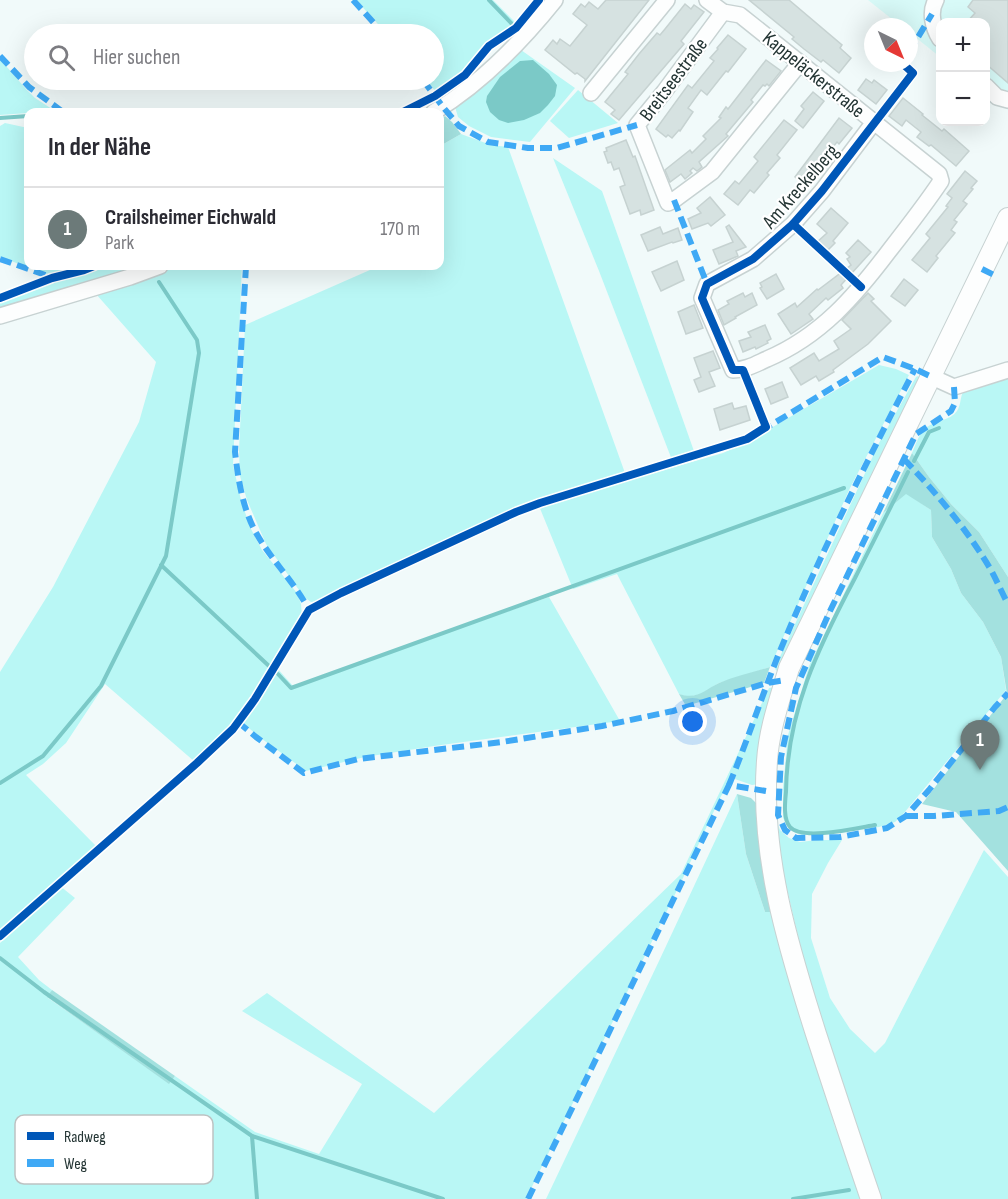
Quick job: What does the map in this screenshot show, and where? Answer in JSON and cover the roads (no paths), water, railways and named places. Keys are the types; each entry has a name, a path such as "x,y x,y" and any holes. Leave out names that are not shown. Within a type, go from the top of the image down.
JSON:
{"main road":[{"path":"870,1199 808,1008 775,886 767,830 767,760 772,728 789,668 1008,218"}],"street":[{"path":"441,108 509,51 555,0"},
{"path":"591,93 667,0"},
{"name":"Kappeläckerstraße","path":"707,0 723,12 740,15 939,174 941,181"},
{"name":"Breitseestraße","path":"723,12 637,125 668,203 712,172 800,63"},
{"path":"990,90 997,97 1008,100"},
{"name":"Am Kreckelberg","path":"874,122 822,191 793,224 753,259 707,285 702,298 733,370 742,370 784,352 831,319 861,287 941,181"},
{"path":"0,316 149,270"},
{"path":"932,376 954,387 1008,370"}],"waterway":[{"path":"489,0 512,24"},
{"path":"0,118 24,116"},
{"path":"0,783 43,756 101,686 166,556 199,353 197,340 159,282"},
{"path":"914,461 929,432 939,428"},
{"path":"875,825 817,833 796,831 790,827 786,820 785,810 788,762 799,707 817,655 908,472"},
{"path":"278,674 291,688 844,488"},
{"path":"161,565 269,666"},
{"path":"0,958 44,992 252,1136 443,1199"},
{"path":"252,1136 257,1199"},
{"path":"793,1199 849,1190"}],"place":[{"name":"Crailsheimer Eichwald","path":"980,770"}]}
